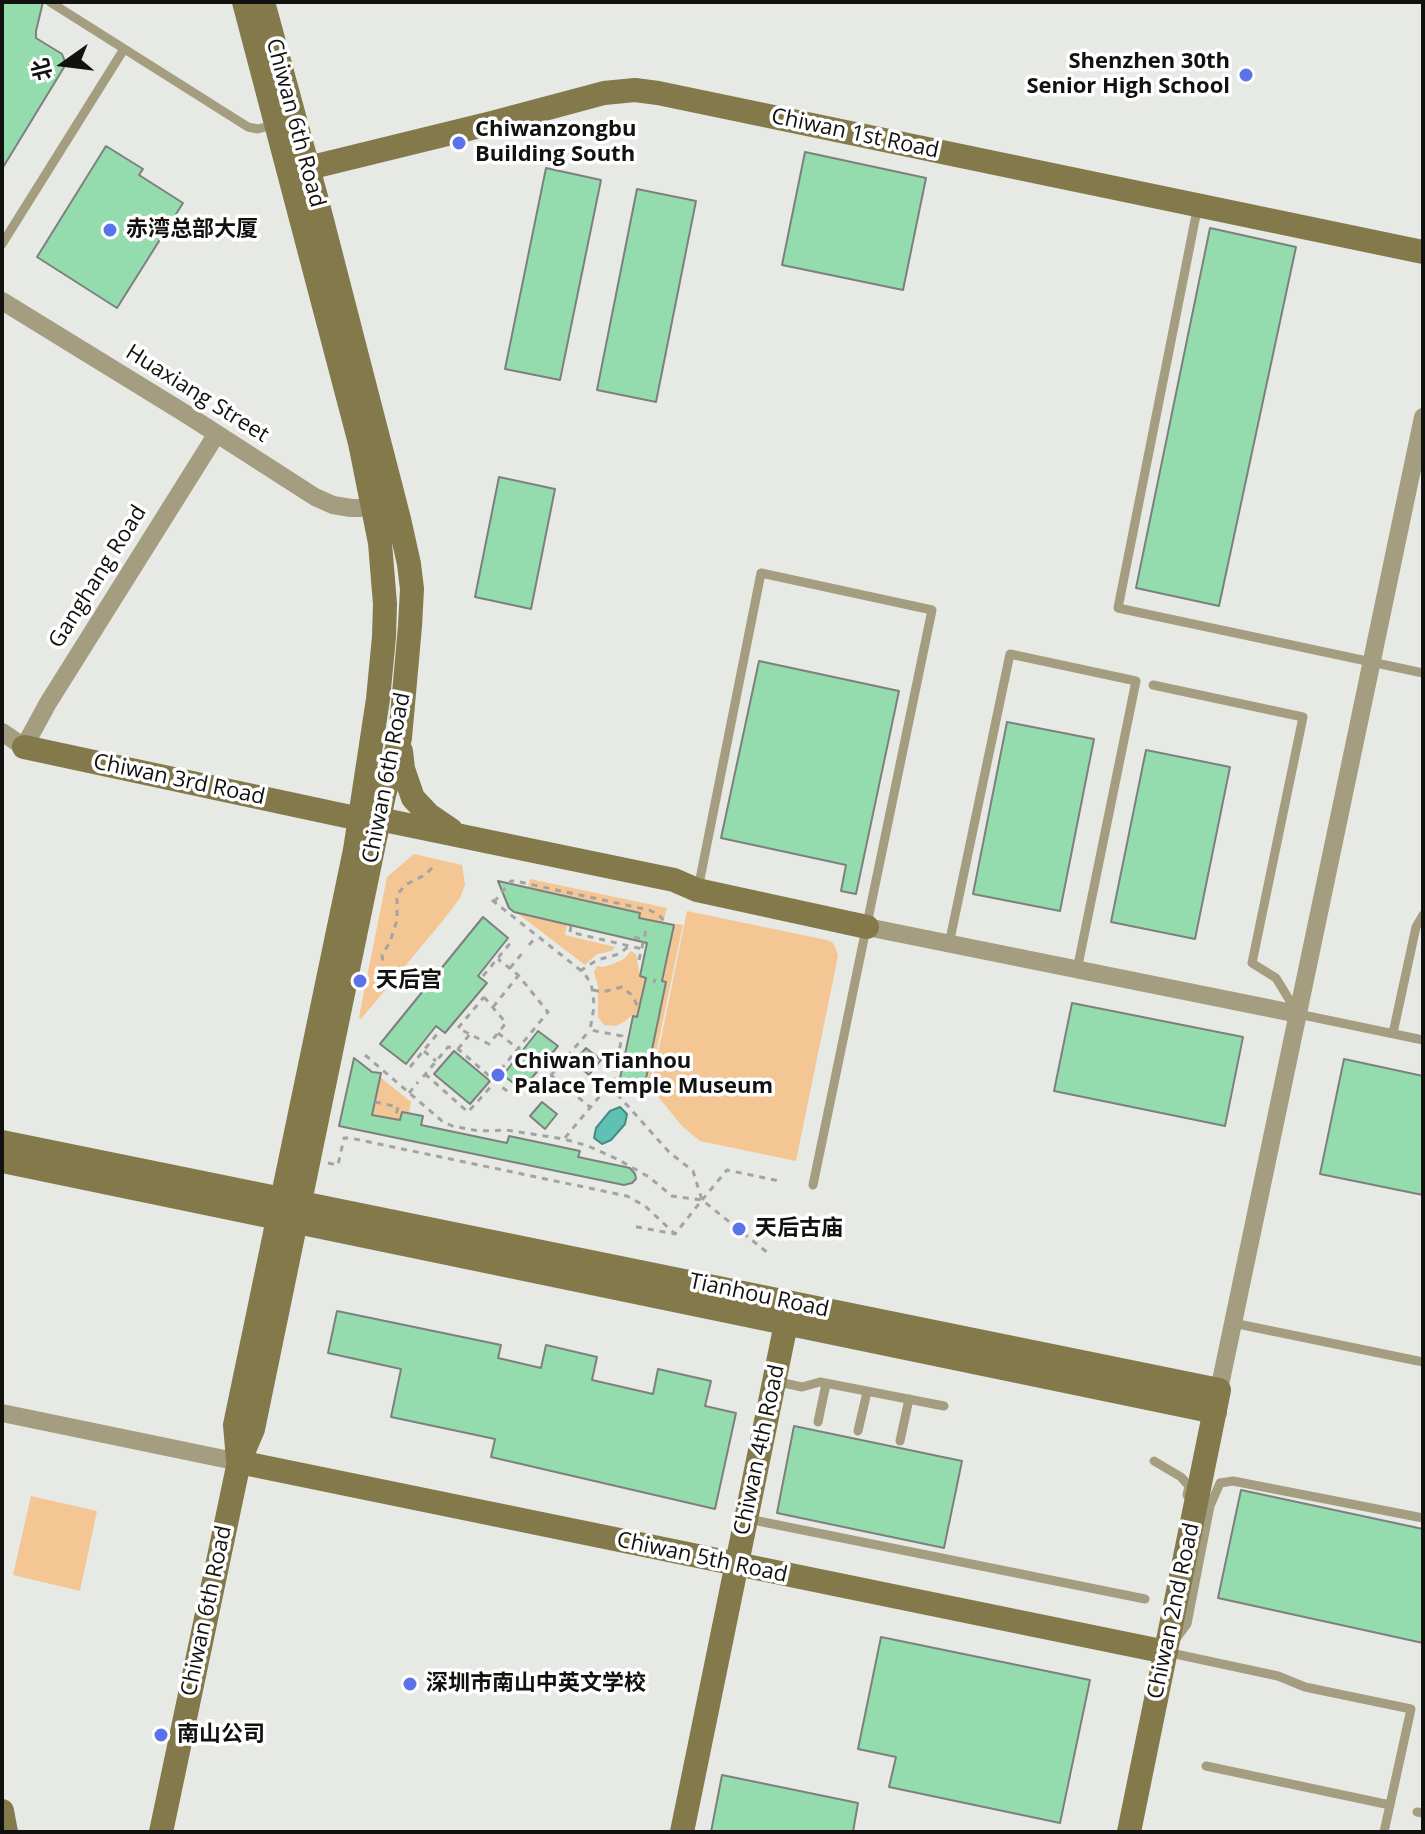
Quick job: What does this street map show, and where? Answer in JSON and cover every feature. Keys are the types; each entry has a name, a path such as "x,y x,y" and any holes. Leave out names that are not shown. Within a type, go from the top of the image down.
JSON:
{"street":[{"name":"Chiwan 6th Road","path":"161,1832 239,1462 235,1425 289,1210 372,823 400,738 412,589 399,519 298,170 276,124 244,2"},
{"name":"Chiwan 6th Road","path":"263,2 380,543 384,577 384,637 372,823"},
{"name":"Chiwan 1st Road","path":"298,170 604,93 635,90 1423,252"},
{"name":"Huaxiang Street","path":"2,301 315,497 333,505 373,508"},
{"path":"1217,1401 1423,417"},
{"name":"Ganghang Road","path":"24,747 48,703 216,435"},
{"name":"Chiwan 3rd Road","path":"2,732 24,747 670,891 697,890"},
{"path":"400,738 403,769 413,798 439,823 464,837"},
{"name":"Chiwan 3rd Road","path":"372,823 464,837 674,880 697,890 867,927"},
{"path":"867,927 1298,1014"},
{"path":"2,1142 289,1210"},
{"path":"2,1161 289,1210"},
{"name":"Tianhou Road","path":"289,1210 1217,1401"},
{"name":"Chiwan 4th Road","path":"682,1832 788,1313"},
{"name":"Chiwan 2nd Road","path":"1129,1832 1217,1401"},
{"path":"2,1413 239,1462"},
{"name":"Chiwan 5th Road","path":"239,1462 1166,1652"},
{"path":"166,1807 183,1832"},
{"path":"2,1811 6,1832"}],"lane":[{"path":"50,2 248,127 258,129 276,124"},
{"path":"2,244 124,49"},
{"path":"1198,205 1118,608 1423,673"},
{"path":"697,890 761,573 932,610 813,1185"},
{"path":"949,944 1010,654 1136,681 1077,970"},
{"path":"1153,685 1303,717 1252,963 1276,978 1298,1014 1423,1040"},
{"path":"1393,1033 1416,927 1423,915"},
{"path":"1233,1323 1423,1362"},
{"path":"774,1381 802,1387 820,1382 944,1406"},
{"path":"818,1422 826,1384"},
{"path":"858,1431 867,1392"},
{"path":"900,1441 909,1399"},
{"path":"1154,1461 1181,1477 1189,1486 1163,1618 1166,1652"},
{"path":"1166,1652 1187,1624 1210,1506 1220,1483 1233,1481 1423,1518"},
{"path":"746,1519 1145,1599"},
{"path":"1166,1652 1278,1676 1305,1687 1423,1711"},
{"path":"1384,1832 1411,1709"},
{"path":"1206,1766 1390,1805"}],"path":[{"path":"390,983 382,955 397,920 397,895 405,885 425,875 435,865"},
{"path":"551,1075 590,1030 593,990 580,971 493,901 511,881 515,881 649,910 666,923"},
{"path":"571,926 570,932 642,949"},
{"path":"639,960 646,930"},
{"path":"600,939 602,933"},
{"path":"529,945 537,936"},
{"path":"634,937 644,940"},
{"path":"483,976 512,941"},
{"path":"580,971 597,960 619,954 629,946"},
{"path":"510,968 524,951"},
{"path":"498,959 518,975 548,1012 520,1050 495,1080 468,1112 424,1076 448,1047 458,1049 495,1080 508,1092"},
{"path":"493,1007 518,975"},
{"path":"593,990 603,992 622,987 633,996 639,1010"},
{"path":"484,997 506,1023 489,1044 458,1028 471,1012 484,997"},
{"path":"466,1008 471,1012"},
{"path":"564,1139 614,1079 622,1036 590,1030"},
{"path":"410,1067 438,1033"},
{"path":"498,1033 520,1050"},
{"path":"458,1049 470,1034"},
{"path":"424,1051 436,1061"},
{"path":"365,1055 442,1121 452,1126 479,1131 506,1130 588,1146 649,1177 672,1196 702,1200 768,1253"},
{"path":"541,1067 590,1107"},
{"path":"409,1093 418,1082"},
{"path":"609,1085 669,1152 693,1171 702,1200"},
{"path":"375,1102 398,1107 395,1119"},
{"path":"338,1165 344,1138 350,1138 627,1196 645,1206 675,1234"},
{"path":"675,1234 727,1170 779,1181"},
{"path":"632,1226 675,1234"}],"shaded area":[{"path":"414,854 462,865 465,885 460,898 445,918 361,1019 387,877"},
{"path":"530,879 667,908 663,923 652,920 650,927 635,936 639,913 528,887"},
{"path":"687,911 827,940 836,949 838,956 796,1161 700,1141 682,1126 651,1088"},
{"path":"517,913 567,925 565,935 615,947 612,951 597,954 585,965"},
{"path":"674,925 683,925 648,1091 643,1090 666,982 662,981"},
{"path":"631,951 636,954 640,976 646,978 637,1017 631,1016 616,1026 604,1025 598,1017 598,986 594,972 597,966 613,964"},
{"path":"380,1077 411,1102 409,1113 402,1112 400,1120 372,1114"},
{"path":"31,1496 97,1511 80,1591 13,1575"}],"water":[{"path":"620,1107 627,1114 625,1124 611,1140 602,1144 594,1138 596,1128 610,1111"}],"building":[{"path":"2,2 43,2 36,38 62,54 66,64 2,169"},
{"name":"赤湾总部大厦","path":"106,146 143,169 139,175 183,203 117,308 37,257"},
{"path":"805,152 926,178 903,290 782,265"},
{"path":"546,168 601,180 560,380 505,369"},
{"path":"637,189 696,201 656,402 597,390"},
{"path":"1210,228 1296,247 1219,606 1136,588"},
{"path":"499,477 555,489 531,609 475,597"},
{"path":"759,661 899,691 856,894 841,891 846,865 721,838"},
{"path":"1007,722 1094,739 1060,911 973,894"},
{"path":"1146,750 1230,767 1195,939 1111,922"},
{"path":"498,881 640,913 639,918 674,925 662,981 666,982 643,1093 618,1088 633,1016 637,1017 646,978 640,976 647,943 514,912 509,908"},
{"path":"483,917 508,938 478,976 487,983 445,1033 436,1026 406,1064 380,1044"},
{"path":"1072,1003 1243,1037 1225,1126 1054,1091"},
{"path":"538,1031 558,1046 522,1090 503,1075"},
{"path":"586,1048 601,1060 589,1075 574,1062"},
{"path":"454,1051 490,1081 470,1104 434,1074"},
{"path":"354,1058 372,1072 381,1073 372,1115 400,1120 402,1112 423,1116 421,1125 507,1143 509,1136 580,1151 578,1157 630,1168 636,1179 624,1185 339,1126"},
{"path":"1344,1059 1423,1076 1423,1195 1320,1174"},
{"path":"542,1102 557,1114 545,1129 530,1116"},
{"path":"337,1311 501,1345 498,1358 541,1368 546,1345 597,1357 592,1380 653,1394 658,1369 711,1381 705,1406 736,1413 715,1509 491,1457 495,1439 391,1417 401,1369 328,1353"},
{"path":"794,1426 962,1461 944,1548 777,1513"},
{"path":"1241,1490 1423,1529 1423,1643 1218,1598"},
{"path":"881,1637 1090,1680 1060,1823 889,1787 896,1757 858,1749"},
{"path":"722,1775 858,1803 853,1832 711,1832"}],"place":[{"name":"Shenzhen 30th Senior High School","path":"1246,75"},
{"name":"Chiwanzongbu Building South","path":"459,143"},
{"name":"赤湾总部大厦","path":"110,230"},
{"name":"天后宫","path":"360,981"},
{"name":"Chiwan Tianhou Palace Temple Museum","path":"498,1075"},
{"name":"天后古庙","path":"739,1229"},
{"name":"深圳市南山中英文学校","path":"410,1684"},
{"name":"南山公司","path":"161,1735"}]}
